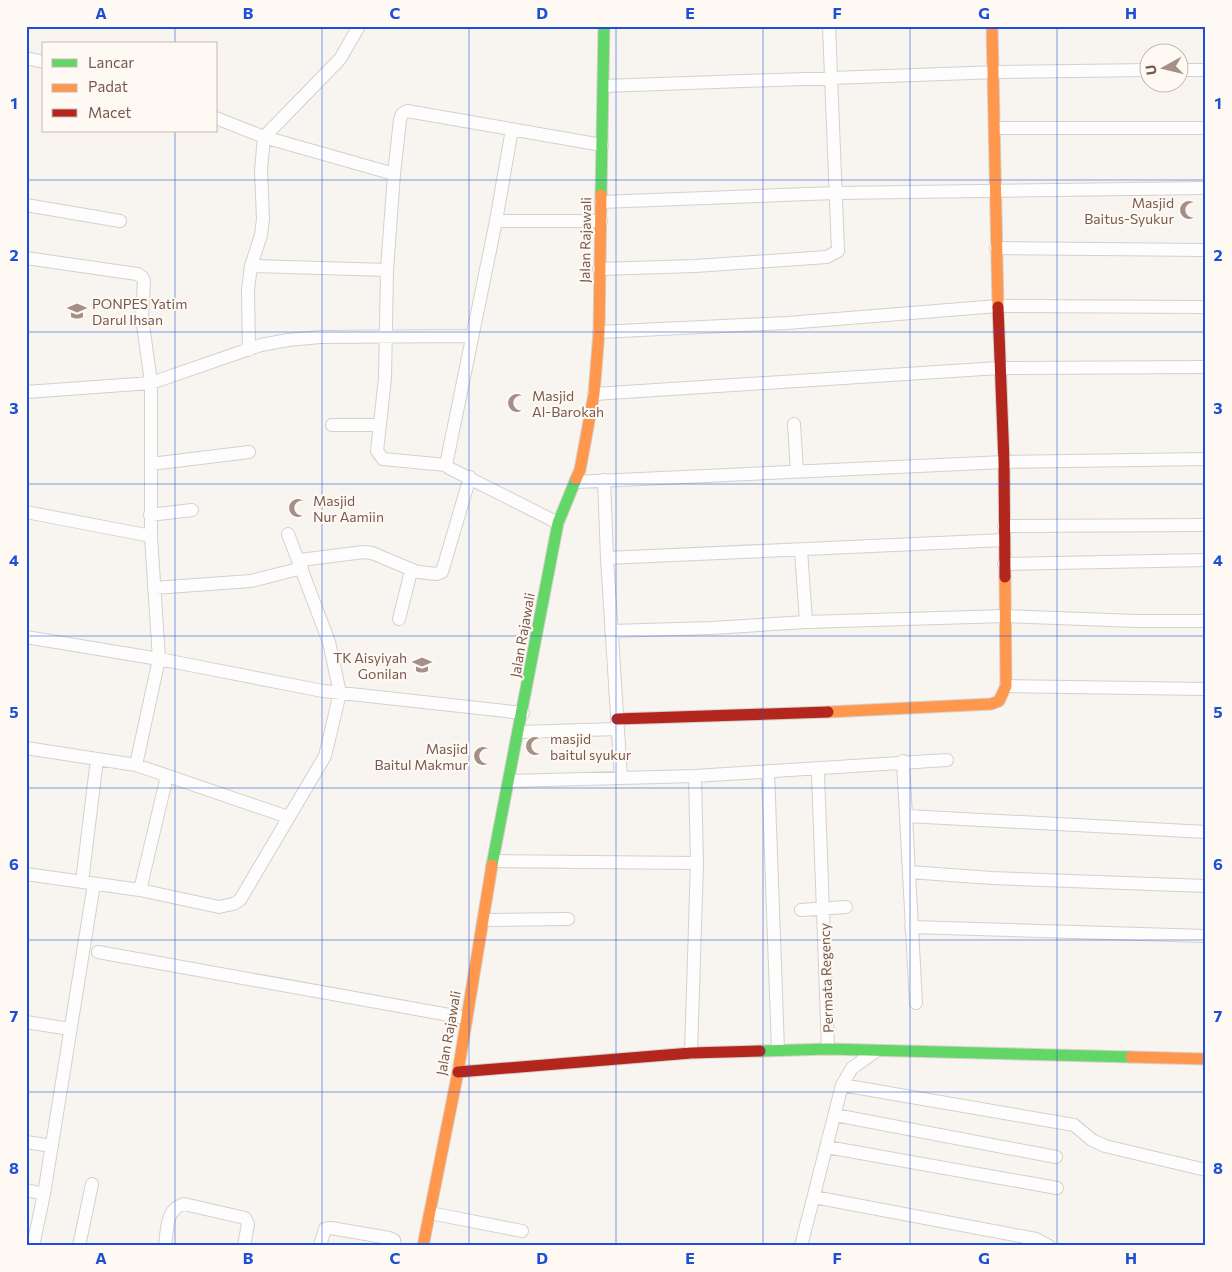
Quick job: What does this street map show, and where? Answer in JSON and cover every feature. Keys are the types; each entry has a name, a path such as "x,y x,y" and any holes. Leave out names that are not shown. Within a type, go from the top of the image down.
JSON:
{"street":[{"path":"249,350 248,290 251,266 261,235 263,219 261,170 264,137 340,59 359,26"},
{"name":"Jalan Rajawali","path":"423,1246 458,1072 493,861 523,713 558,523 576,482 594,394 599,332 604,26"},
{"path":"599,269 695,266 828,257 838,251 829,26"},
{"path":"519,732 618,724 991,704 1000,701 1006,686 1004,462 996,248 992,26"},
{"path":"26,58 42,62"},
{"path":"604,86 993,72 1140,70"},
{"path":"1190,70 1206,70"},
{"path":"558,523 449,468 446,464 383,459 377,451 385,378 387,270 400,120 404,112 512,128 602,145"},
{"path":"218,119 264,137 394,174"},
{"path":"446,464 496,221 512,128"},
{"path":"994,128 1206,128"},
{"path":"601,202 836,193 1206,188"},
{"path":"26,205 120,221"},
{"path":"496,221 601,221"},
{"path":"996,248 1206,250"},
{"path":"26,258 142,277 144,281 142,317 151,383 150,515 159,659 136,765"},
{"path":"251,266 387,270"},
{"path":"599,332 778,323 998,306 1206,307"},
{"path":"26,392 151,383 261,345 288,340 387,336 472,336"},
{"path":"594,394 1000,368 1206,366"},
{"path":"794,424 797,470"},
{"path":"332,425 379,425"},
{"path":"151,464 249,452"},
{"path":"576,482 797,470 1004,462 1206,459"},
{"path":"154,588 251,581 301,564 364,552 415,570 436,574 442,572 470,477"},
{"path":"604,480 606,558 621,778"},
{"path":"150,515 192,510"},
{"path":"26,512 151,536"},
{"path":"1004,526 1206,524"},
{"path":"26,874 140,890 219,907 233,904 240,900 325,756 340,693 329,642 301,564 288,534"},
{"path":"606,558 1004,540"},
{"path":"801,550 806,622"},
{"path":"1004,564 1206,560"},
{"path":"399,619 409,574 415,570"},
{"path":"611,631 712,628 806,622 1005,616 1137,622 1206,621"},
{"path":"26,637 159,659 340,693 523,713"},
{"path":"1006,686 1206,689"},
{"path":"26,748 136,765 288,817"},
{"path":"33,1246 44,1194 70,1029 88,883 97,759"},
{"path":"509,781 695,776 903,761 946,760"},
{"path":"903,761 916,1003"},
{"path":"768,771 778,1050"},
{"name":"Permata Regency","path":"818,774 824,908 834,1048 846,1061 845,1079"},
{"path":"140,890 167,776"},
{"path":"691,1053 697,863 695,776"},
{"path":"907,816 1206,832"},
{"path":"493,861 697,863"},
{"path":"909,872 992,878 1206,886"},
{"name":"Permata Regency","path":"801,910 846,907"},
{"path":"483,920 568,920"},
{"path":"911,927 1206,936"},
{"path":"98,952 466,1018"},
{"path":"26,1022 70,1029"},
{"path":"458,1072 691,1053 834,1048 1206,1059"},
{"path":"801,1246 845,1079 863,1059 881,1048"},
{"path":"845,1079 1074,1126 1092,1140 1105,1146 1206,1170"},
{"path":"835,1115 1056,1157"},
{"path":"26,1142 52,1146"},
{"path":"827,1147 1057,1188"},
{"path":"78,1246 92,1184"},
{"path":"26,1190 44,1194"},
{"path":"814,1196 1036,1239 1049,1246"},
{"path":"165,1246 172,1210 184,1204 245,1218 248,1224 244,1246"},
{"path":"430,1213 522,1231"},
{"path":"320,1246 325,1229 331,1228 389,1238 394,1240 395,1246"}],"traffic: fast":[{"path":"601,195 604,26"},
{"path":"492,865 558,523 576,479"},
{"path":"760,1051 828,1049 1131,1057"}],"traffic: slow":[{"path":"992,26 998,307"},
{"path":"576,479 580,470 594,394 599,332 601,195"},
{"path":"828,712 991,704 999,701 1006,686 1005,577"},
{"path":"423,1246 458,1072 492,865"},
{"path":"1131,1057 1206,1059"}],"traffic: jam":[{"path":"998,307 1004,462 1005,577"},
{"path":"617,719 828,712"},
{"path":"458,1072 691,1053 760,1051"}],"place":[{"name":"Masjid Baitus-Syukur","path":"1189,210"},
{"name":"PONPES Yatim Darul Ihsan","path":"77,311"},
{"name":"Masjid Al-Barokah","path":"517,403"},
{"name":"Masjid Nur Aamiin","path":"298,508"},
{"name":"TK Aisyiyah Gonilan","path":"422,665"},
{"name":"masjid baitul syukur","path":"535,746"},
{"name":"Masjid Baitul Makmur","path":"483,756"}]}
